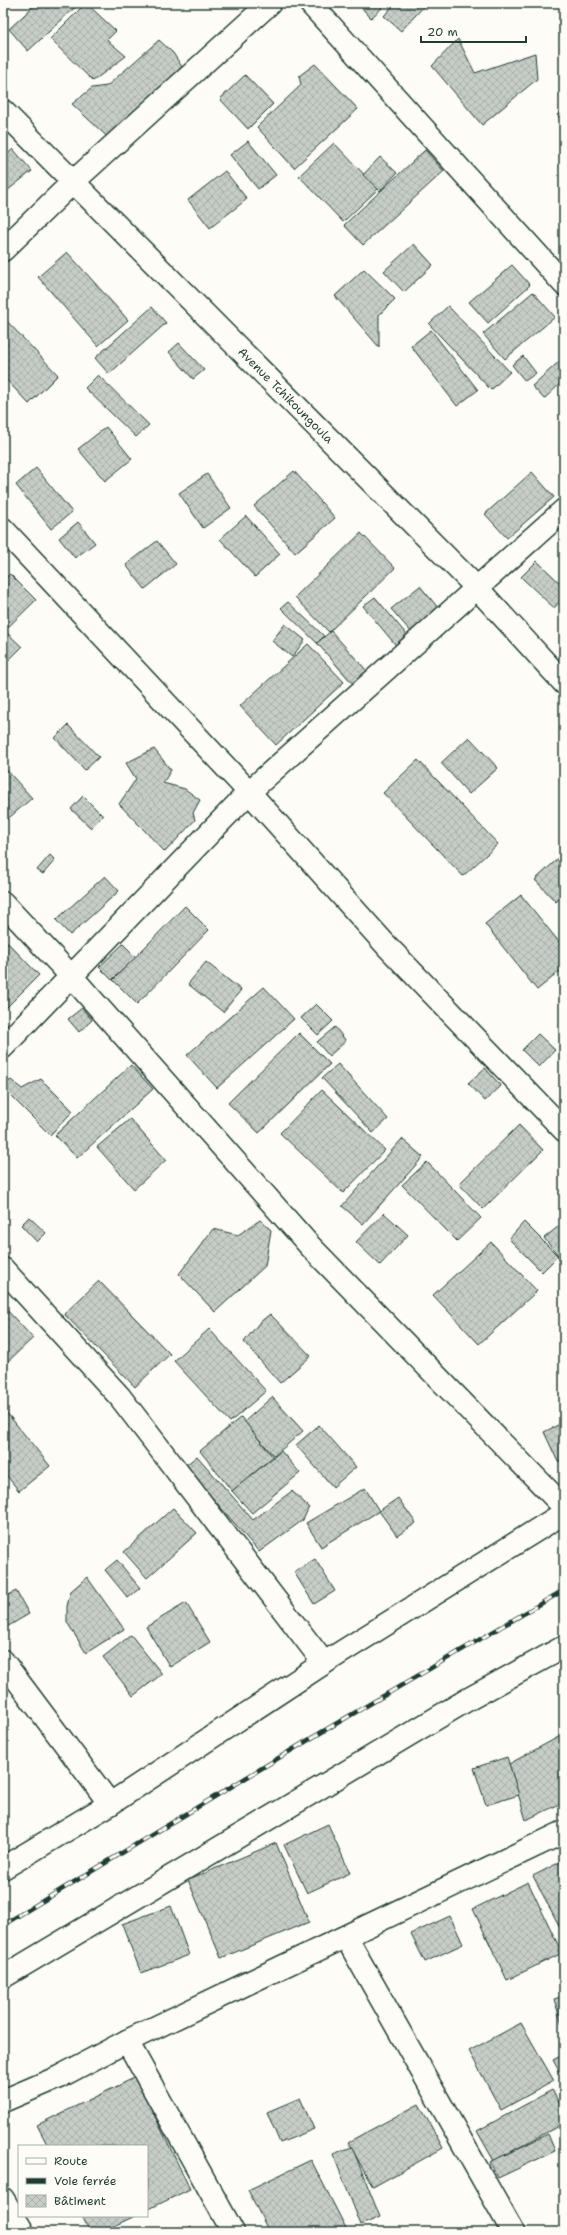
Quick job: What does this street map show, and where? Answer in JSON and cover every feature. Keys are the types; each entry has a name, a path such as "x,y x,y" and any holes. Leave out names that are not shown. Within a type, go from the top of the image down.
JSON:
{"street":[{"path":"3,250 73,182 270,3"},
{"path":"310,3 564,284"},
{"name":"Avenue Tchikoungoula","path":"3,111 477,588 564,683"},
{"path":"3,1047 249,792 564,510"},
{"path":"3,529 249,792 386,945 564,1130"},
{"path":"3,903 72,977 310,1246 564,1507"},
{"path":"3,1269 120,1397 324,1663"},
{"path":"3,1868 110,1804 324,1663 564,1513"},
{"path":"3,1977 467,1700 564,1647"},
{"path":"3,1662 110,1804"},
{"path":"3,2101 59,2077 127,2041 564,1832"},
{"path":"346,1937 513,2232"},
{"path":"127,2041 233,2232"},
{"path":"3,2199 23,2232"}],"building":[{"path":"37,3 80,3 28,51 9,29"},
{"path":"86,3 116,31 107,40 126,56 93,81 50,39"},
{"path":"357,3 378,3 382,8 371,18"},
{"path":"395,3 427,3 401,31 384,16"},
{"path":"458,39 475,73 535,53 537,79 482,125 432,66"},
{"path":"159,40 173,53 184,70 114,143 72,104 92,88 107,86"},
{"path":"315,64 358,109 294,168 257,127 301,85 299,76"},
{"path":"245,75 273,104 248,129 220,99"},
{"path":"564,109 564,123 557,115"},
{"path":"248,141 276,175 258,189 230,155"},
{"path":"334,143 378,189 343,222 299,176"},
{"path":"13,149 32,171 3,194 3,158"},
{"path":"425,150 444,171 363,245 344,225"},
{"path":"380,157 397,173 380,191 363,175"},
{"path":"225,171 247,199 210,228 188,200"},
{"path":"414,244 433,265 404,292 384,271"},
{"path":"67,252 128,320 98,346 38,277"},
{"path":"512,265 530,285 488,323 469,302"},
{"path":"364,269 395,299 379,315 379,347 335,296"},
{"path":"533,292 555,317 505,359 483,334"},
{"path":"448,306 510,372 491,390 429,324"},
{"path":"152,307 166,323 109,374 95,358"},
{"path":"3,317 58,375 29,404 3,376"},
{"path":"431,330 478,390 457,406 411,346"},
{"path":"179,343 204,370 193,379 169,352"},
{"path":"523,356 536,373 525,381 512,365"},
{"path":"562,359 564,361 564,380 544,399 532,386"},
{"path":"98,375 149,425 136,437 85,388"},
{"path":"106,427 132,459 105,481 78,449"},
{"path":"36,468 72,512 51,529 16,485"},
{"path":"294,471 335,518 295,553 254,506"},
{"path":"532,472 554,497 507,538 485,514"},
{"path":"207,474 231,508 203,528 179,493"},
{"path":"246,516 280,554 255,577 220,539"},
{"path":"78,522 95,543 75,558 59,538"},
{"path":"361,533 395,568 329,632 295,597"},
{"path":"157,541 176,564 145,589 126,565"},
{"path":"537,561 564,587 564,597 554,608 521,577"},
{"path":"10,574 36,600 3,632 3,580"},
{"path":"420,586 440,610 412,633 391,609"},
{"path":"375,597 412,641 400,650 363,606"},
{"path":"288,602 324,636 317,643 281,608"},
{"path":"285,624 305,640 292,657 272,641"},
{"path":"4,630 22,647 3,666 3,631"},
{"path":"331,631 367,671 353,684 317,643"},
{"path":"308,644 344,682 276,745 240,706"},
{"path":"68,725 99,757 85,770 55,738"},
{"path":"469,737 498,768 469,794 441,763"},
{"path":"154,749 171,770 163,783 185,789 200,800 193,813 195,820 165,852 119,804 136,779 126,763"},
{"path":"418,760 498,844 463,876 383,793"},
{"path":"3,766 32,798 3,823"},
{"path":"83,796 103,816 91,828 71,809"},
{"path":"564,853 564,894 556,902 535,880"},
{"path":"50,855 55,860 43,874 37,870"},
{"path":"105,876 119,891 70,935 56,920"},
{"path":"521,895 564,948 564,968 537,990 485,924"},
{"path":"185,906 209,930 137,1004 113,980"},
{"path":"3,938 39,975 3,1011"},
{"path":"123,944 136,957 112,980 99,967"},
{"path":"206,962 241,990 223,1012 188,984"},
{"path":"264,987 294,1019 217,1088 187,1055"},
{"path":"316,1004 333,1021 318,1035 301,1018"},
{"path":"82,1008 92,1020 79,1032 68,1019"},
{"path":"335,1027 346,1041 329,1056 317,1042"},
{"path":"299,1033 330,1064 259,1133 228,1103"},
{"path":"538,1034 555,1050 539,1067 522,1050"},
{"path":"338,1064 388,1119 373,1133 322,1078"},
{"path":"131,1065 153,1089 77,1158 55,1135"},
{"path":"485,1068 501,1086 485,1101 468,1083"},
{"path":"41,1079 73,1111 50,1135 3,1088 3,1085 11,1080 22,1089"},
{"path":"322,1090 385,1150 343,1193 280,1133"},
{"path":"130,1119 166,1160 134,1189 97,1147"},
{"path":"519,1125 543,1150 483,1209 459,1184"},
{"path":"402,1139 423,1157 363,1224 342,1206"},
{"path":"427,1162 481,1218 457,1241 402,1185"},
{"path":"384,1213 408,1235 380,1265 356,1242"},
{"path":"29,1217 46,1233 37,1242 21,1225"},
{"path":"260,1220 271,1230 265,1266 215,1312 179,1274 213,1229 238,1235"},
{"path":"524,1222 558,1256 542,1272 509,1239"},
{"path":"564,1222 564,1258 562,1260 544,1238"},
{"path":"491,1242 537,1291 479,1344 433,1295"},
{"path":"564,1266 564,1277 559,1270"},
{"path":"99,1281 170,1354 135,1387 64,1314"},
{"path":"3,1306 33,1338 3,1366"},
{"path":"270,1314 311,1356 280,1383 244,1342 259,1323"},
{"path":"209,1329 266,1391 230,1422 174,1361"},
{"path":"272,1397 303,1431 274,1456 244,1422"},
{"path":"3,1408 50,1466 19,1491 3,1471"},
{"path":"241,1417 273,1457 232,1491 200,1451"},
{"path":"564,1422 564,1459 558,1462 544,1432"},
{"path":"319,1425 356,1467 333,1487 296,1445"},
{"path":"281,1451 300,1473 252,1513 232,1491"},
{"path":"197,1456 253,1520 292,1491 309,1507 303,1520 259,1552 185,1466"},
{"path":"365,1488 379,1511 321,1547 306,1523"},
{"path":"398,1498 416,1523 397,1536 379,1511"},
{"path":"173,1508 197,1533 147,1578 124,1552"},
{"path":"315,1559 335,1591 314,1604 294,1572"},
{"path":"117,1560 140,1588 128,1598 105,1570"},
{"path":"87,1577 124,1629 86,1653 67,1622 67,1606 71,1591"},
{"path":"16,1591 29,1614 5,1628 3,1598"},
{"path":"186,1603 210,1642 170,1667 146,1627"},
{"path":"131,1635 162,1674 133,1696 103,1657"},
{"path":"564,1734 564,1802 526,1820 509,1764"},
{"path":"507,1757 519,1795 486,1805 474,1768"},
{"path":"328,1824 350,1873 307,1893 284,1845"},
{"path":"276,1843 309,1922 221,1958 188,1880"},
{"path":"564,1860 564,1935 533,1876"},
{"path":"528,1882 562,1953 507,1980 473,1909"},
{"path":"171,1906 189,1955 141,1973 122,1924"},
{"path":"450,1916 463,1944 425,1962 411,1934"},
{"path":"564,1996 564,2028 563,2028 554,1999"},
{"path":"521,2023 554,2081 501,2110 469,2051"},
{"path":"564,2054 564,2080 553,2060"},
{"path":"136,2077 190,2189 148,2210 148,2145 47,2145 37,2125"},
{"path":"552,2090 564,2111 564,2123 494,2161 477,2131"},
{"path":"300,2098 314,2129 280,2143 267,2112"},
{"path":"419,2104 443,2148 373,2187 348,2142"},
{"path":"548,2134 555,2151 498,2178 490,2162"},
{"path":"352,2147 380,2217 361,2225 333,2154"},
{"path":"311,2160 348,2232 269,2232 248,2190"},
{"path":"82,2217 133,2217 101,2232 90,2232"},
{"path":"191,2226 194,2232 182,2232"}],"railway":[{"path":"3,1925 310,1739 564,1590"}]}
